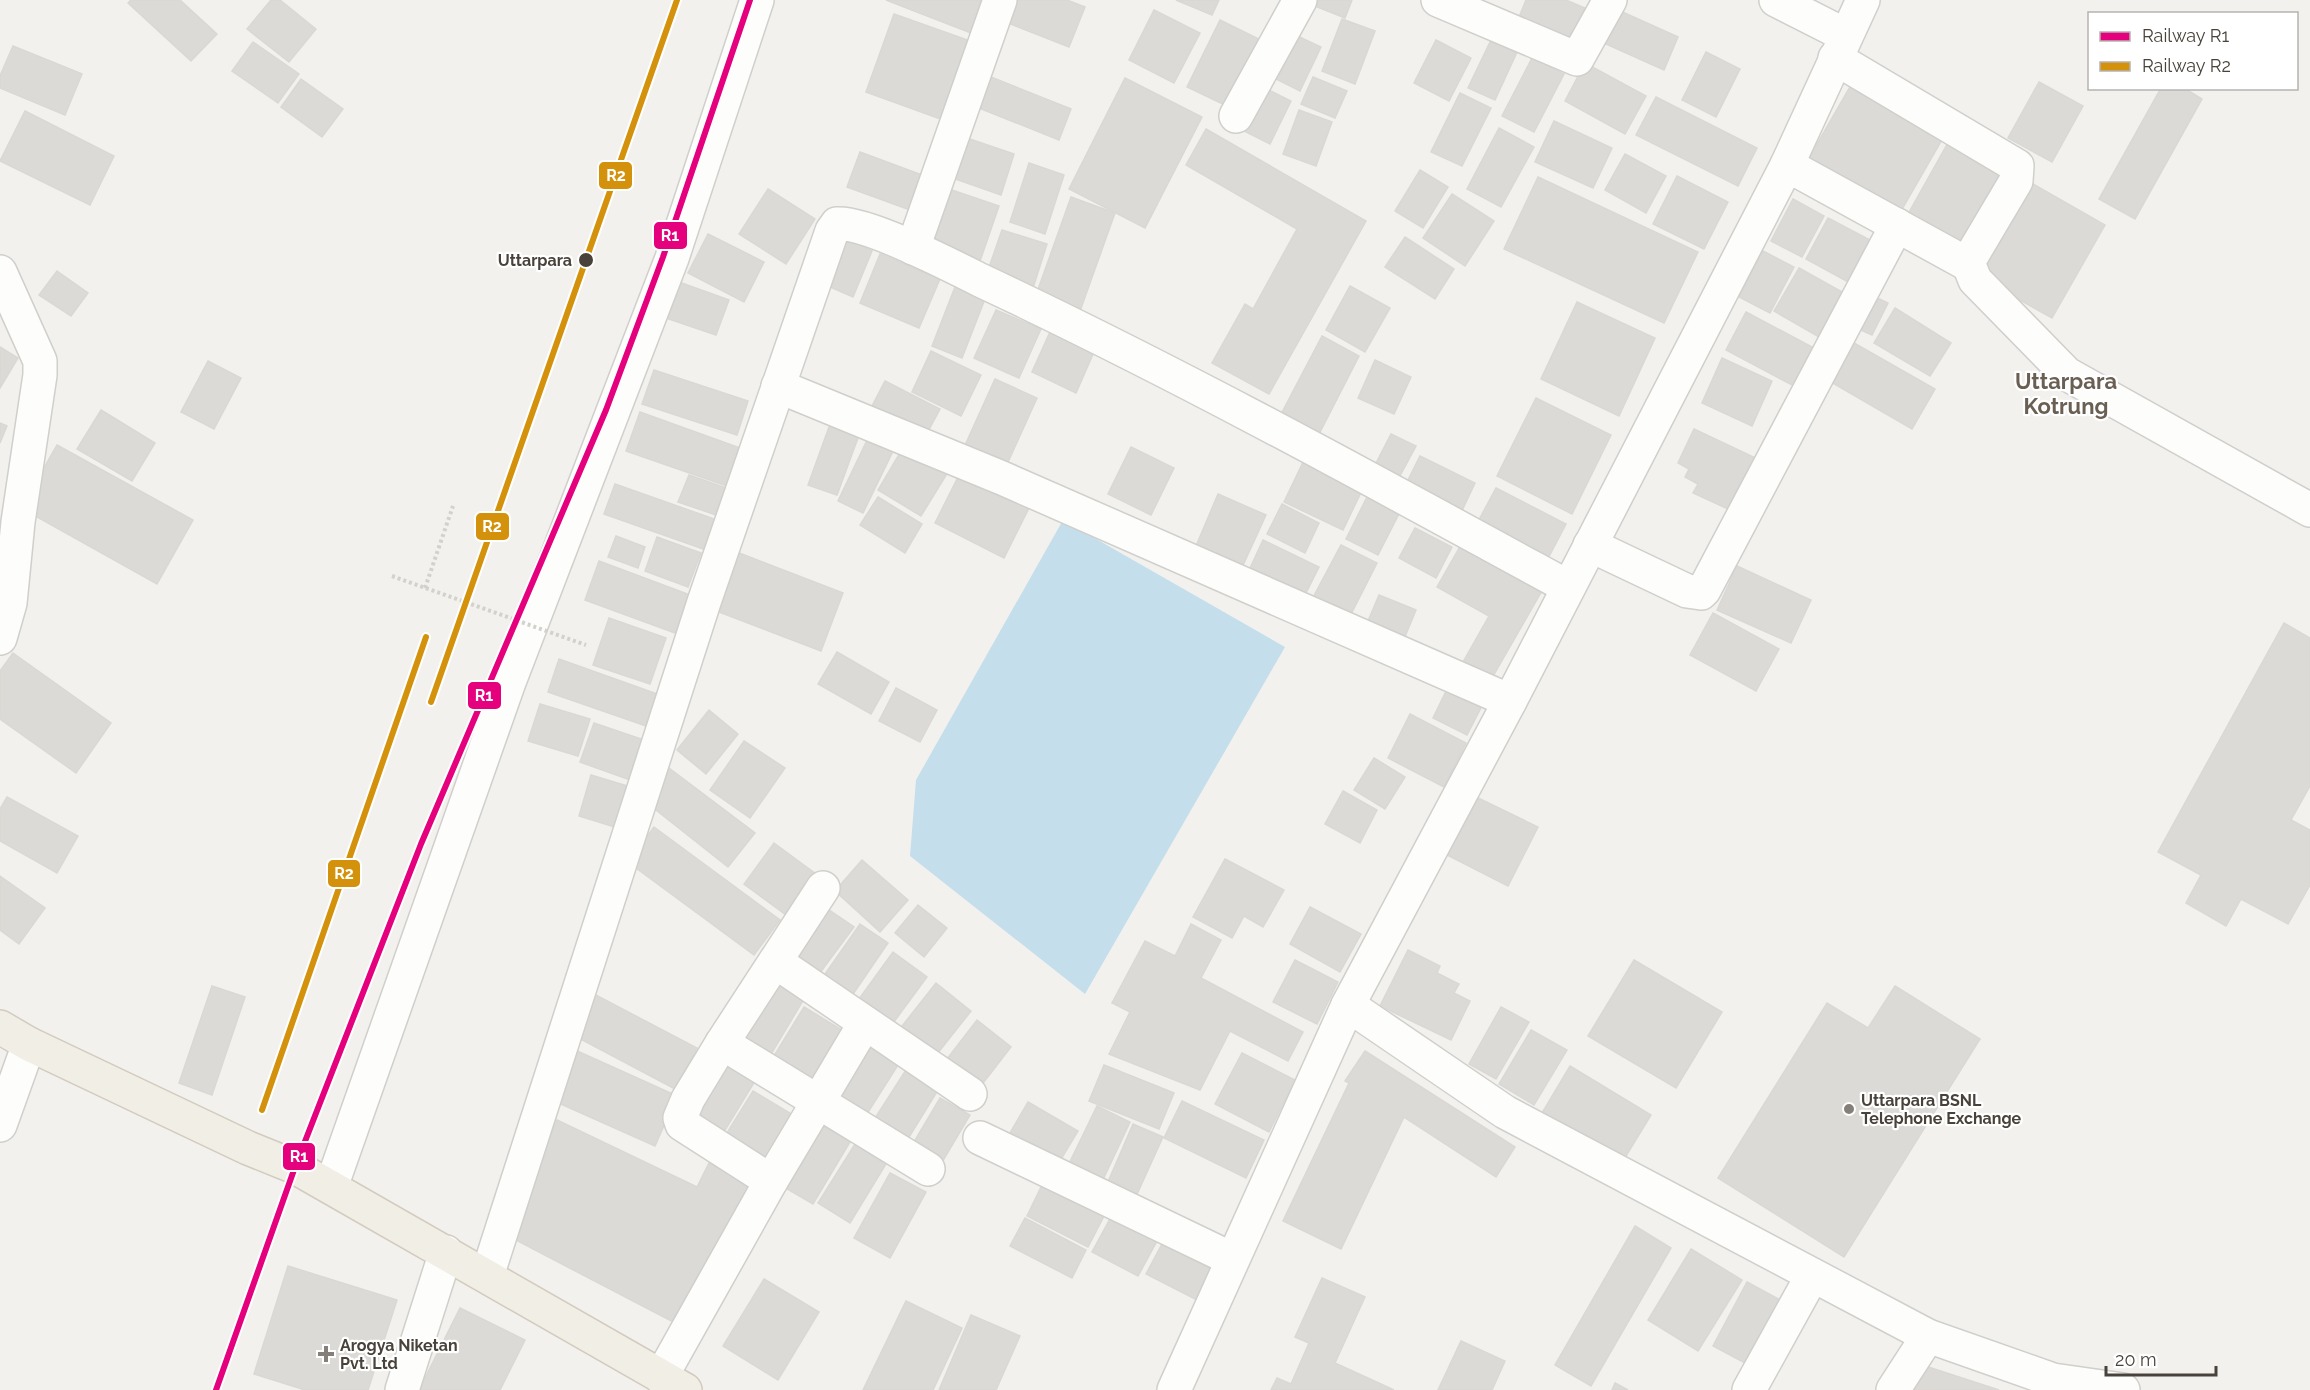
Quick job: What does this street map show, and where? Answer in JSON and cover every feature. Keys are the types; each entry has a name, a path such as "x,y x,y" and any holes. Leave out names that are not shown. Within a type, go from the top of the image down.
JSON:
{"main road":[{"path":"0,1027 29,1044 248,1148 280,1160 446,1252 673,1383"}],"street":[{"path":"331,1187 509,682 672,258 758,0"},
{"path":"913,248 1000,0"},
{"path":"1236,116 1300,0"},
{"path":"1438,0 1577,59 1610,0"},
{"path":"1776,0 2017,166 2016,181 1971,257 1969,265 1975,280 2067,374 2310,510"},
{"path":"1174,1390 1348,1005 1510,701 1787,165 1863,0"},
{"path":"1787,165 1969,265"},
{"path":"487,1276 700,613 778,386 837,224 852,224 913,248 1074,324 1226,402 1568,587"},
{"path":"1590,545 1687,591 1701,593 1704,590 1897,225"},
{"path":"0,272 40,362 18,522 10,603 0,638"},
{"path":"778,386 1002,478 1510,701"},
{"path":"771,1181 682,1124 680,1119 688,1099 722,1043 823,888"},
{"path":"776,962 970,1094"},
{"path":"1348,1005 1505,1112 1928,1336 2050,1385 2123,1390"},
{"path":"673,1383 771,1181 865,1023"},
{"path":"722,1043 928,1170"},
{"path":"0,1125 29,1044"},
{"path":"980,1138 1232,1259"},
{"path":"402,1390 446,1252"},
{"path":"1749,1390 1812,1276"},
{"path":"1893,1390 1928,1336"}],"path":[{"path":"425,588 453,506"},
{"path":"392,576 586,645"}],"water":[{"path":"1063,520 1285,647 1085,994 910,856 916,780"}],"building":[{"path":"131,0 180,0 217,34 191,61 128,3"},
{"path":"271,0 280,0 316,29 289,62 247,29"},
{"path":"886,0 984,0 971,33"},
{"path":"1006,0 1067,0 1085,7 1069,47 998,19"},
{"path":"1176,0 1219,0 1212,15"},
{"path":"1312,0 1352,0 1345,18 1310,4"},
{"path":"1526,0 1566,0 1587,9 1567,53 1514,29"},
{"path":"1154,10 1200,33 1174,83 1129,60"},
{"path":"1618,10 1678,37 1664,70 1604,43"},
{"path":"894,14 973,42 946,121 866,92"},
{"path":"1342,19 1375,31 1355,84 1322,71"},
{"path":"1220,20 1267,43 1235,110 1187,87"},
{"path":"1287,31 1321,47 1300,91 1266,74"},
{"path":"1436,40 1471,58 1449,101 1414,83"},
{"path":"1491,40 1517,52 1495,100 1468,88"},
{"path":"253,42 299,74 278,103 232,71"},
{"path":"13,46 82,74 65,115 0,88 0,76"},
{"path":"1706,52 1740,69 1716,117 1682,100"},
{"path":"1532,58 1564,74 1534,132 1502,116"},
{"path":"1585,63 1646,96 1625,134 1565,101"},
{"path":"981,73 1071,109 1059,140 969,104"},
{"path":"1313,77 1347,91 1335,118 1301,104"},
{"path":"1125,78 1202,117 1145,228 1069,189"},
{"path":"301,79 343,109 322,137 281,107"},
{"path":"2039,82 2083,106 2052,162 2008,138"},
{"path":"1257,84 1291,101 1270,144 1236,127"},
{"path":"1851,85 1943,138 1897,218 1805,165"},
{"path":"2160,90 2187,90 2202,99 2135,219 2099,199"},
{"path":"1460,93 1491,108 1462,166 1431,152"},
{"path":"1656,97 1757,148 1738,186 1636,135"},
{"path":"1299,110 1332,122 1316,166 1283,154"},
{"path":"25,111 114,156 90,205 0,161"},
{"path":"1554,121 1612,148 1593,188 1535,162"},
{"path":"1499,128 1534,147 1501,207 1467,189"},
{"path":"1206,129 1366,221 1269,394 1212,363 1245,304 1253,309 1297,229 1186,165"},
{"path":"961,136 1014,154 1001,195 947,176"},
{"path":"1949,141 2006,171 1960,254 1903,223"},
{"path":"860,152 922,175 910,210 847,187"},
{"path":"1625,154 1666,176 1646,213 1605,190"},
{"path":"1029,163 1064,175 1045,234 1010,222"},
{"path":"1420,170 1448,187 1423,228 1395,211"},
{"path":"1677,176 1728,202 1704,249 1653,224"},
{"path":"1538,177 1698,252 1664,323 1504,249"},
{"path":"2028,181 2105,225 2052,318 1975,275"},
{"path":"943,187 999,206 979,264 924,246"},
{"path":"768,189 815,219 786,264 739,234"},
{"path":"1452,194 1494,221 1465,266 1423,238"},
{"path":"1071,197 1115,213 1080,311 1036,295"},
{"path":"1793,199 1824,216 1802,257 1771,241"},
{"path":"1828,218 1872,241 1850,283 1806,259"},
{"path":"1002,230 1047,244 1033,288 987,273"},
{"path":"708,234 764,262 744,302 688,273"},
{"path":"838,236 872,251 853,297 819,282"},
{"path":"1405,237 1454,269 1435,299 1385,267"},
{"path":"1763,251 1794,267 1770,313 1739,297"},
{"path":"880,254 940,279 919,328 860,303"},
{"path":"1799,268 1844,293 1819,337 1774,311"},
{"path":"57,271 88,293 71,316 39,295"},
{"path":"679,282 729,300 716,335 666,318"},
{"path":"1350,286 1390,308 1365,352 1326,330"},
{"path":"955,287 985,299 962,358 932,346"},
{"path":"1867,293 1888,303 1872,335 1852,326"},
{"path":"1577,302 1655,338 1619,416 1541,379"},
{"path":"1895,308 1951,343 1930,376 1874,343"},
{"path":"996,310 1041,329 1019,378 974,358"},
{"path":"1746,312 1814,348 1794,386 1726,350"},
{"path":"1054,323 1098,343 1076,393 1032,372"},
{"path":"1322,336 1359,356 1316,440 1278,420"},
{"path":"1847,339 1935,389 1912,429 1824,378"},
{"path":"0,347 18,358 0,388"},
{"path":"931,351 981,375 961,416 912,392"},
{"path":"1722,358 1772,381 1752,426 1702,403"},
{"path":"1375,360 1411,377 1394,414 1358,398"},
{"path":"208,361 241,378 214,429 181,412"},
{"path":"654,370 748,401 737,435 642,404"},
{"path":"995,379 1037,398 1004,471 962,452"},
{"path":"885,381 940,409 925,437 870,410"},
{"path":"1536,398 1611,435 1572,514 1497,476"},
{"path":"101,410 155,443 132,481 77,449"},
{"path":"640,412 740,448 727,486 626,451"},
{"path":"833,416 862,427 837,495 808,485"},
{"path":"0,423 7,426 0,443"},
{"path":"1694,429 1762,461 1748,490 1739,485 1728,509 1693,493 1698,484 1685,477 1689,469 1678,463"},
{"path":"870,434 895,447 863,513 838,501"},
{"path":"1391,434 1416,446 1395,485 1371,473"},
{"path":"57,445 193,520 157,584 21,508"},
{"path":"904,446 948,472 921,516 878,490"},
{"path":"1131,447 1174,468 1151,515 1108,494"},
{"path":"1306,456 1365,484 1343,530 1284,502"},
{"path":"1420,456 1475,483 1459,517 1403,490"},
{"path":"960,473 1029,508 1004,558 935,523"},
{"path":"689,475 729,489 719,516 678,502"},
{"path":"615,484 717,520 706,550 604,514"},
{"path":"1372,487 1404,504 1378,555 1346,539"},
{"path":"1496,488 1566,524 1543,568 1473,531"},
{"path":"1218,494 1266,515 1239,574 1193,553"},
{"path":"878,497 922,524 905,553 860,525"},
{"path":"1282,504 1319,523 1305,553 1267,534"},
{"path":"1415,528 1452,547 1436,578 1399,558"},
{"path":"616,536 645,547 638,568 608,557"},
{"path":"657,537 701,553 688,587 645,571"},
{"path":"1263,540 1319,567 1301,603 1246,577"},
{"path":"1462,543 1543,589 1492,678 1463,662 1489,616 1437,587"},
{"path":"1341,545 1377,563 1346,624 1309,605"},
{"path":"729,549 843,593 821,651 706,607"},
{"path":"599,561 690,595 675,633 585,600"},
{"path":"1737,566 1811,600 1791,643 1717,610"},
{"path":"1379,595 1416,610 1402,644 1365,628"},
{"path":"1713,613 1779,649 1756,691 1690,655"},
{"path":"609,618 666,638 650,684 593,665"},
{"path":"2284,623 2310,638 2310,786 2291,820 2310,830 2310,885 2288,924 2241,899 2226,926 2186,903 2201,875 2158,852"},
{"path":"837,652 889,682 871,714 818,684"},
{"path":"13,653 111,723 76,773 0,719 0,671"},
{"path":"559,659 660,695 649,727 548,692"},
{"path":"1452,679 1487,696 1467,735 1433,718"},
{"path":"896,688 937,710 920,742 879,721"},
{"path":"540,704 590,719 578,756 528,741"},
{"path":"709,710 738,734 706,774 677,750"},
{"path":"1410,714 1466,743 1444,787 1388,758"},
{"path":"594,723 647,741 633,781 580,762"},
{"path":"744,741 785,768 750,818 710,790"},
{"path":"1374,758 1405,777 1385,809 1354,790"},
{"path":"669,768 755,833 728,867 651,806"},
{"path":"591,775 631,787 618,828 579,816"},
{"path":"1343,791 1377,810 1360,843 1325,824"},
{"path":"1474,796 1538,827 1508,886 1445,854"},
{"path":"7,797 78,836 57,873 0,841 0,809"},
{"path":"654,827 780,920 754,955 628,862"},
{"path":"774,843 820,877 790,918 744,884"},
{"path":"1225,859 1284,890 1263,927 1244,916 1232,938 1193,917"},
{"path":"862,860 908,900 880,932 835,891"},
{"path":"0,876 45,908 19,944 0,930"},
{"path":"822,905 854,927 814,981 783,958"},
{"path":"918,905 947,928 924,957 895,933"},
{"path":"1310,907 1361,934 1340,972 1290,944"},
{"path":"860,924 888,943 847,1003 818,984"},
{"path":"1191,924 1221,940 1201,978 1303,1032 1288,1061 1230,1031 1200,1090 1109,1054 1130,1012 1112,1003 1145,941 1175,956"},
{"path":"1408,950 1440,966 1437,973 1459,984 1454,993 1470,1001 1451,1040 1380,1006"},
{"path":"893,952 927,977 885,1034 851,1010"},
{"path":"1295,960 1338,982 1317,1024 1273,1002"},
{"path":"1634,960 1722,1012 1676,1088 1588,1036"},
{"path":"774,974 807,994 770,1056 736,1036"},
{"path":"936,983 971,1011 930,1063 895,1035"},
{"path":"212,986 245,997 212,1095 179,1083"},
{"name":"Uttarpara BSNL Telephone Exchange","path":"1895,986 1980,1039 1844,1257 1718,1178 1827,1003 1868,1028"},
{"path":"590,992 697,1048 675,1089 569,1033"},
{"path":"804,1007 842,1030 806,1088 769,1064"},
{"path":"1501,1007 1529,1022 1496,1079 1469,1064"},
{"path":"977,1020 1011,1047 977,1091 943,1064"},
{"path":"1531,1030 1567,1050 1534,1105 1499,1084"},
{"path":"861,1041 898,1065 860,1125 823,1102"},
{"path":"575,1050 677,1096 655,1146 552,1100"},
{"path":"1365,1051 1515,1147 1496,1177 1404,1117 1341,1249 1283,1221 1349,1083 1345,1081"},
{"path":"1242,1053 1295,1080 1269,1132 1215,1104"},
{"path":"717,1059 755,1081 719,1140 682,1117"},
{"path":"911,1062 943,1082 903,1147 870,1126"},
{"path":"1104,1065 1174,1093 1159,1129 1089,1101"},
{"path":"1570,1066 1651,1115 1623,1161 1542,1113"},
{"path":"753,1091 793,1115 760,1168 720,1144"},
{"path":"940,1098 970,1115 938,1169 908,1152"},
{"path":"1182,1101 1264,1140 1246,1178 1164,1138"},
{"path":"1028,1102 1078,1131 1057,1166 1007,1138"},
{"path":"1097,1106 1130,1122 1100,1186 1066,1170"},
{"path":"557,1120 697,1187 709,1163 752,1185 679,1325 510,1237"},
{"path":"814,1121 850,1142 813,1204 777,1183"},
{"path":"1133,1124 1163,1137 1133,1203 1104,1191"},
{"path":"855,1144 886,1164 850,1223 818,1203"},
{"path":"890,1173 926,1192 890,1258 854,1238"},
{"path":"1043,1183 1105,1214 1088,1247 1027,1216"},
{"path":"1111,1217 1157,1241 1138,1276 1092,1252"},
{"path":"1025,1218 1086,1250 1072,1278 1010,1246"},
{"path":"1635,1226 1671,1248 1591,1386 1555,1365"},
{"path":"1162,1244 1215,1271 1199,1301 1146,1274"},
{"path":"1691,1249 1742,1280 1698,1351 1648,1320"},
{"path":"288,1266 397,1300 368,1390 305,1390 254,1374"},
{"path":"1322,1278 1365,1297 1335,1363 1394,1390 1271,1390 1277,1378 1291,1384 1309,1343 1295,1337"},
{"path":"764,1279 819,1312 778,1380 723,1346"},
{"path":"1747,1282 1793,1307 1758,1370 1713,1346"},
{"path":"906,1301 962,1328 933,1390 863,1390"},
{"path":"460,1308 525,1340 500,1390 419,1390"},
{"path":"971,1315 1020,1336 996,1390 939,1390"},
{"path":"1461,1341 1505,1361 1492,1390 1438,1390"},
{"path":"1916,1363 1999,1390 1907,1390"},
{"path":"1615,1383 1628,1390 1612,1390"}],"rail line":[{"name":"R2","path":"431,702 677,0"},
{"name":"R1","path":"216,1390 295,1167 421,844 606,410 663,257 750,0"},
{"name":"R2","path":"262,1110 426,637"}],"place":[{"name":"Uttarpara","path":"586,260"},
{"name":"Uttarpara BSNL Telephone Exchange","path":"1849,1109"},
{"name":"Arogya Niketan Pvt. Ltd","path":"326,1354"}],"district":[{"name":"Uttarpara Kotrung","path":"2066,394"}]}
